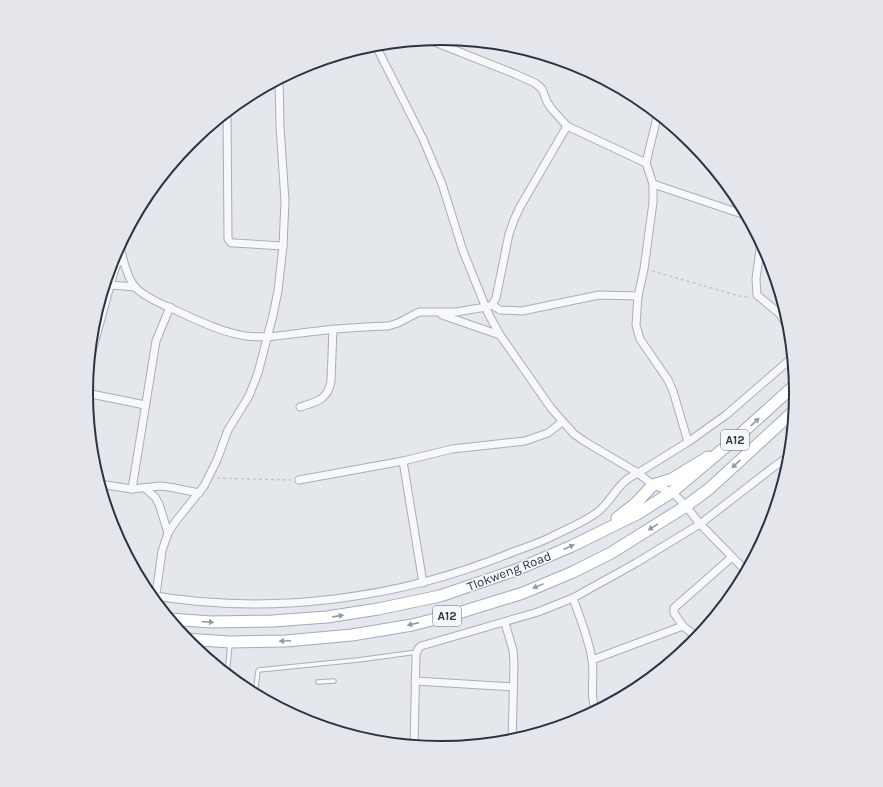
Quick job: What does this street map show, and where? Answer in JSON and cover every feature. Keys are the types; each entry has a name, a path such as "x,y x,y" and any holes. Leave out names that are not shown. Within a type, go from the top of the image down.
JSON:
{"main road":[{"name":"Tlokweng Road","path":"176,620 211,622 273,621 327,617 378,609 440,596 516,570 572,546 637,514 672,492 735,439 790,390"},
{"name":"Tlokweng Road","path":"195,640 230,642 286,641 352,635 412,625 455,614 523,593 572,572 610,553 686,506 709,489 789,415"},
{"path":"607,528 642,497 653,485 672,479 710,455 722,450 735,439"}],"street":[{"path":"440,45 535,83 542,89 551,108 567,126 646,163"},
{"path":"379,51 402,94 426,146 442,184 463,251 489,306 500,335 562,422 574,434 638,473 653,485 672,492 686,506 700,524 743,568"},
{"path":"155,592 162,551 168,533 209,478 228,430 249,396 258,373 273,315 278,291 283,246 285,201 280,127 279,85"},
{"path":"227,119 228,239 234,243 283,246"},
{"path":"657,119 646,163 653,184 653,202 644,269 638,296 636,325 640,339 670,386 688,442"},
{"path":"489,306 496,298 509,234 514,220 567,126"},
{"path":"653,184 739,213"},
{"path":"760,252 756,279 757,295 781,315"},
{"path":"122,256 135,287 146,296 206,324 245,336 267,337 388,326 419,312 456,312 489,306 500,310 522,311 599,295 638,296"},
{"path":"112,279 110,285 135,287"},
{"path":"132,489 156,341 170,307"},
{"path":"436,313 500,335"},
{"path":"300,407 314,403 323,398 330,388 333,330"},
{"path":"160,599 245,604 341,598 423,583 473,568 553,536 600,510 622,483 630,476 638,473 688,442 744,400 788,361"},
{"path":"93,394 145,405"},
{"path":"299,480 404,461 452,449 525,442 548,433 562,422"},
{"path":"414,741 417,652 421,646 505,623 538,612 572,598 636,563 700,524 783,460"},
{"path":"404,461 423,583"},
{"path":"105,485 132,489 146,489 165,486 199,493"},
{"path":"146,489 155,497 159,504 168,533"},
{"path":"693,634 683,626 676,617 674,608 732,557"},
{"path":"572,598 586,635 592,660 592,699 594,707"},
{"path":"174,617 183,620"},
{"path":"505,623 513,650 512,734"},
{"path":"592,660 683,626"},
{"path":"416,681 513,687"}],"lane":[{"path":"228,669 230,642"},
{"path":"256,687 258,671 260,670 358,660 417,652"},
{"path":"318,682 334,681"}],"path":[{"path":"644,269 743,297 757,295"},
{"path":"209,478 299,480"}]}
